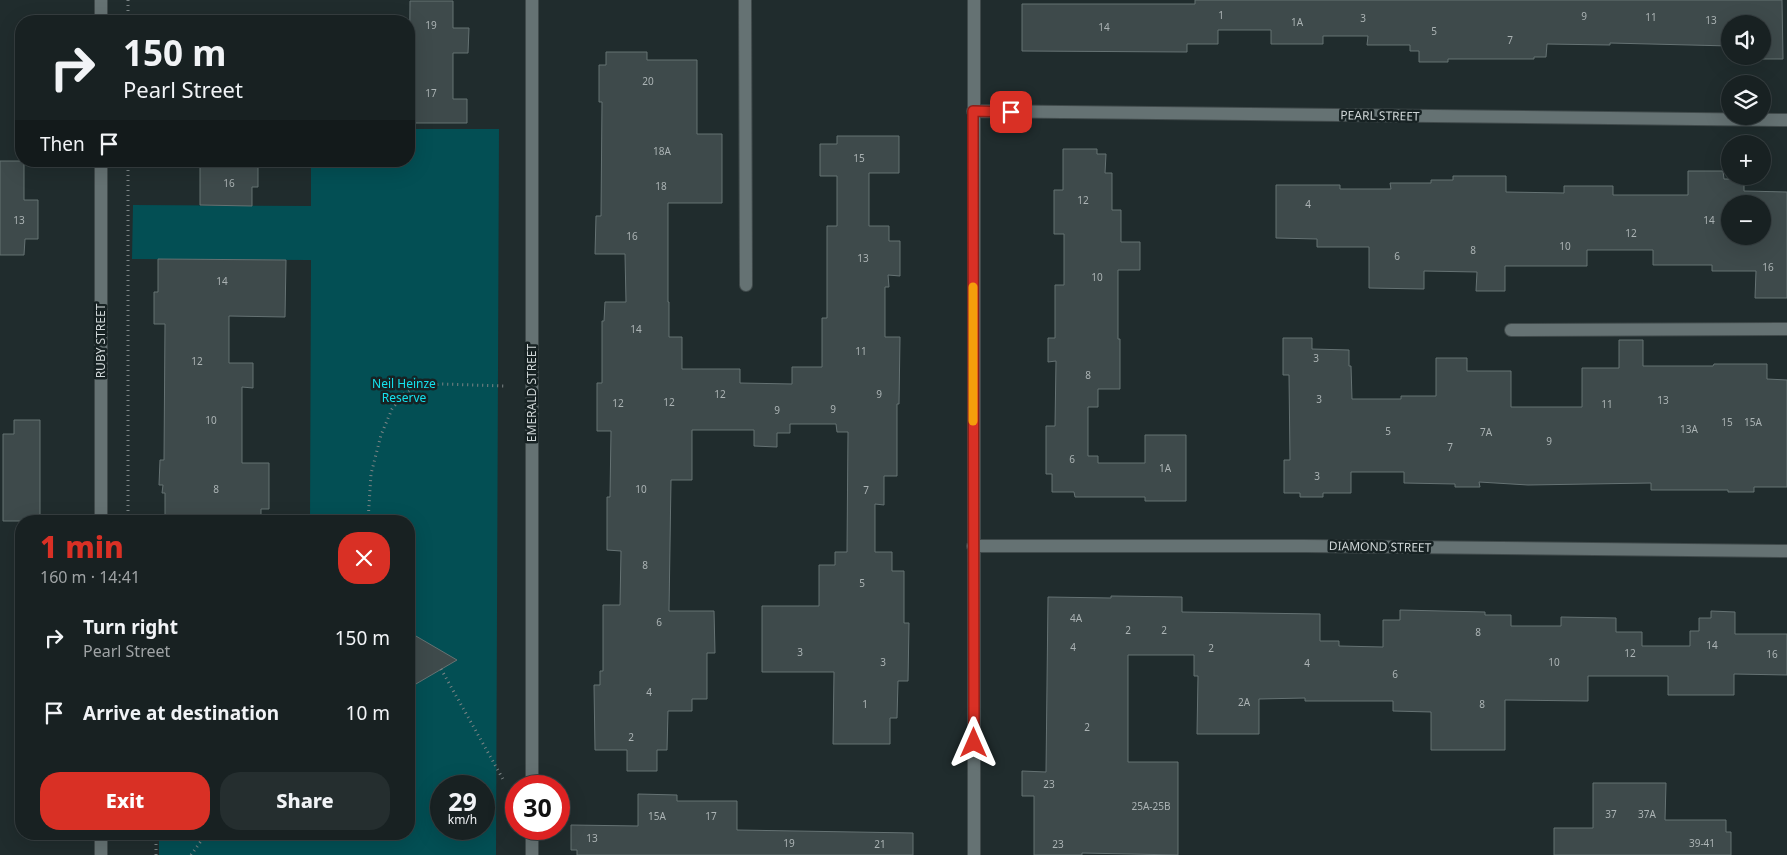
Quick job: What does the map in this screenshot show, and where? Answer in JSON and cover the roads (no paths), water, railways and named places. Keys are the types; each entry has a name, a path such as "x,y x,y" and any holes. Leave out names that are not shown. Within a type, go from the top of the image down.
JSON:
{"street":[{"path":"101,0 101,15"},
{"name":"EMERALD STREET","path":"532,0 532,775"},
{"path":"745,0 746,285"},
{"path":"974,0 974,855"},
{"name":"PEARL STREET","path":"973,111 1787,120"},
{"name":"RUBY STREET","path":"101,167 101,515"},
{"path":"1511,330 1787,329"},
{"name":"DIAMOND STREET","path":"973,546 1305,546 1787,551"},
{"path":"101,840 101,855"},
{"path":"532,840 532,855"}],"park label":[{"name":"Neil Heinze Reserve","path":"404,391"}]}
